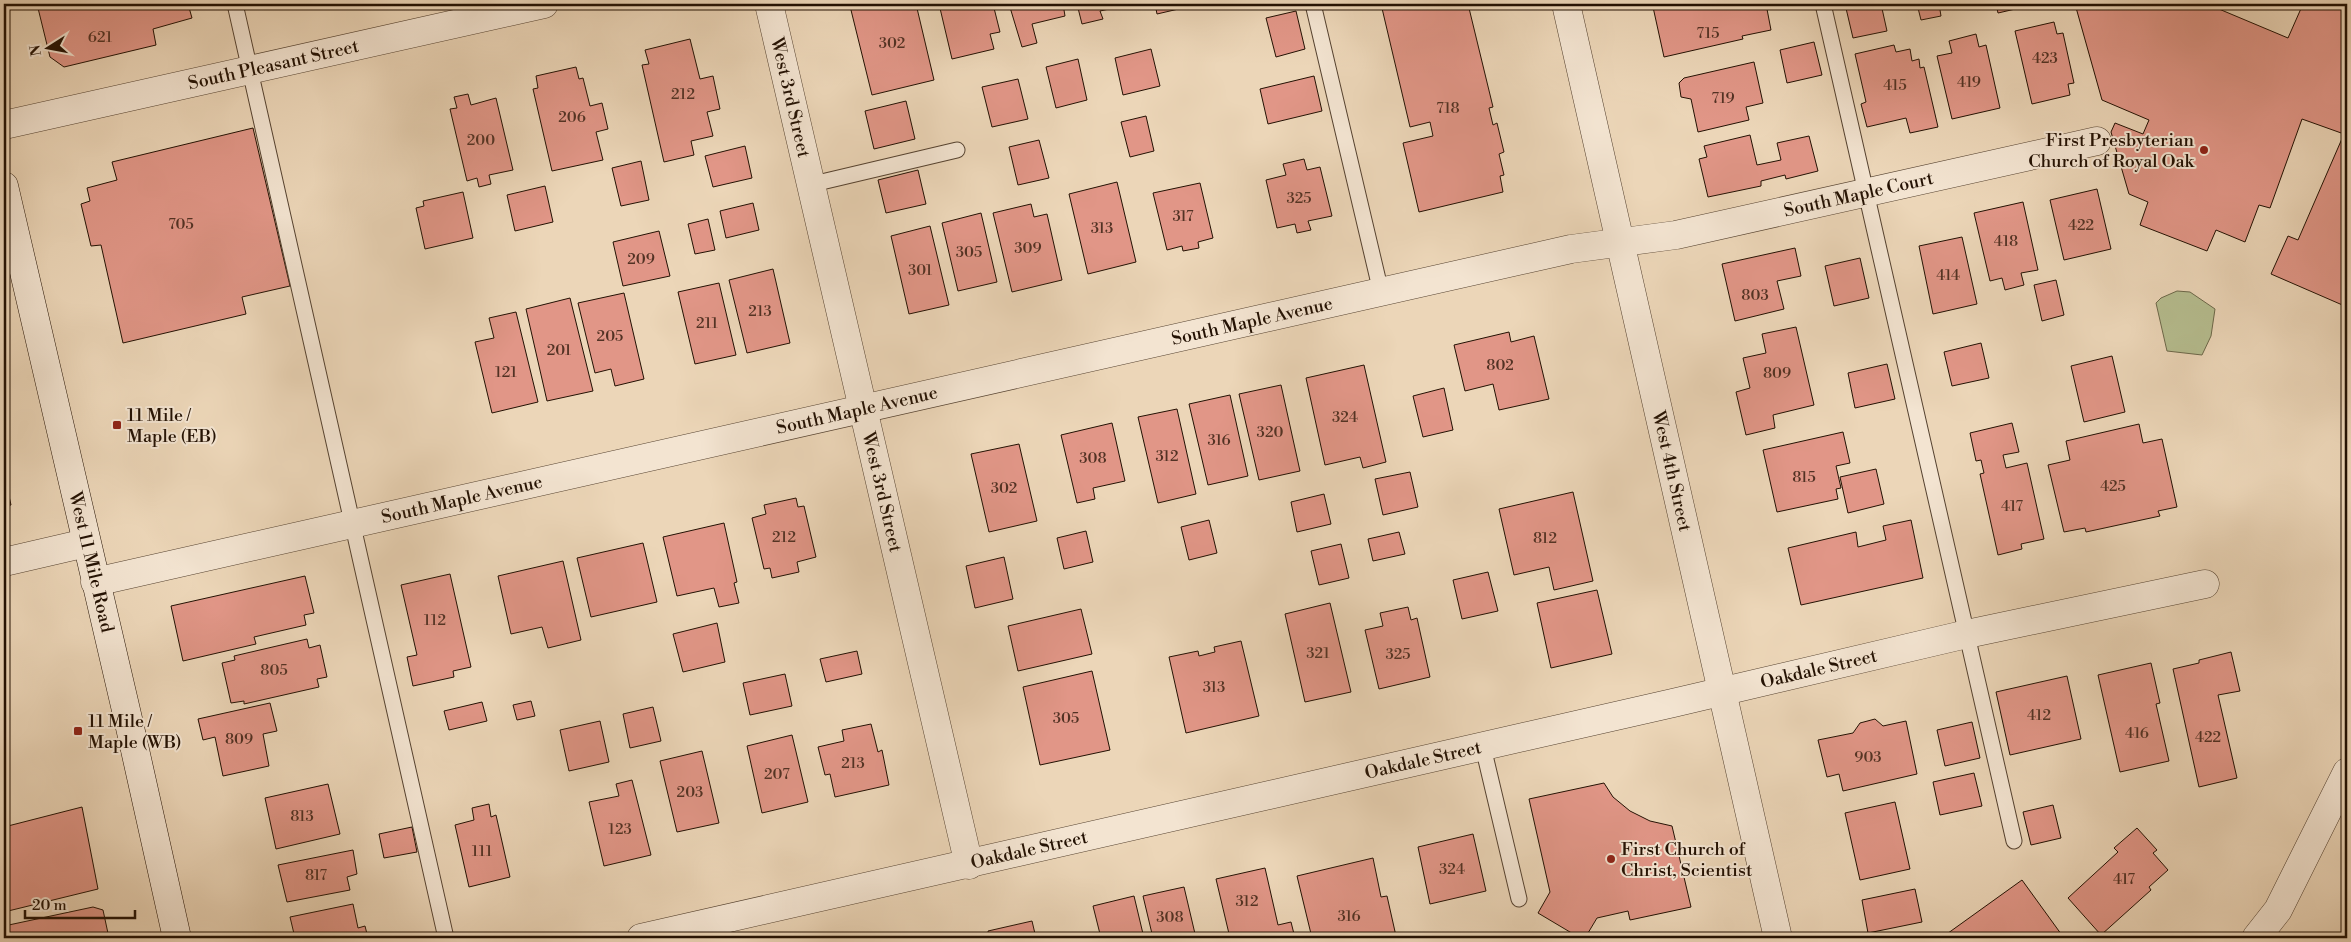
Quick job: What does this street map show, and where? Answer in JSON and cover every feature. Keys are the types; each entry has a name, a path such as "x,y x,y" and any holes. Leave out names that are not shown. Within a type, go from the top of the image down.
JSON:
{"street":[{"name":"South Pleasant Street","path":"4,125 544,4"},
{"name":"West 3rd Street","path":"770,4 969,865"},
{"name":"West 4th Street","path":"1566,4 1778,938"},
{"name":"South Maple Court","path":"1619,244 1671,236 2097,142"},
{"name":"West 11 Mile Road","path":"4,186 177,938"},
{"name":"South Maple Avenue","path":"95,582 1571,249 1619,244"},
{"path":"6,562 86,543"},
{"name":"Oakdale Street","path":"641,938 969,865 1967,634 2205,584"},
{"path":"2256,938 2278,910 2347,772"}],"lane":[{"path":"235,4 446,938"},
{"path":"1312,4 1381,292"},
{"path":"1823,4 2014,841"},
{"path":"812,184 957,150"},
{"path":"1483,747 1519,899"}],"green space":[{"path":"2177,291 2190,292 2215,309 2211,336 2202,355 2167,351 2156,303 2161,298"}],"building":[{"path":"37,4 188,4 192,18 153,29 156,45 64,67 50,57"},
{"path":"858,4 916,4 934,80 872,95 850,6"},
{"path":"939,4 993,4 1000,32 990,34 994,49 952,59"},
{"path":"1009,4 1063,4 1065,16 1032,24 1037,43 1022,47"},
{"path":"1077,4 1132,4 1100,11 1103,19 1082,24"},
{"path":"1155,4 1200,4 1157,14"},
{"path":"1381,4 1468,4 1493,107 1489,108 1493,125 1497,123 1504,152 1499,154 1504,175 1500,176 1503,192 1419,212 1403,143 1433,136 1430,122 1410,127"},
{"path":"1668,4 1766,4 1771,30 1742,36 1743,39 1664,57 1653,7"},
{"path":"1845,4 1881,4 1887,31 1853,38"},
{"path":"1917,4 1939,4 1941,16 1921,20"},
{"path":"1996,4 2037,4 1998,13"},
{"name":"First Presbyterian Church of Royal Oak","path":"2075,4 2207,4 2288,38 2303,4 2347,4 2347,307 2271,274 2288,236 2298,240 2344,134 2302,119 2270,208 2259,205 2245,242 2216,230 2207,251 2140,225 2148,202 2129,194 2111,132 2115,123 2143,134 2149,120 2102,100"},
{"path":"1296,11 1305,49 1276,57 1266,18"},
{"path":"2054,22 2057,34 2063,33 2074,83 2068,84 2070,95 2032,104 2015,31"},
{"path":"1976,34 1979,47 1986,45 2000,108 1952,119 1937,56 1952,53 1949,41"},
{"path":"690,39 700,79 713,76 720,109 707,112 713,136 691,141 694,155 664,162 642,65 649,64 645,50"},
{"path":"1814,42 1822,75 1787,83 1780,50"},
{"path":"1894,45 1896,52 1910,49 1912,61 1919,59 1920,68 1924,67 1938,127 1910,133 1906,118 1867,127 1861,104 1866,102 1855,54"},
{"path":"1151,49 1160,86 1123,95 1115,58"},
{"path":"1078,59 1087,100 1056,108 1046,67"},
{"path":"1754,62 1763,103 1746,107 1749,120 1698,132 1691,99 1681,97 1679,83 1684,78"},
{"path":"576,67 579,79 583,78 590,106 602,103 608,129 596,132 603,160 552,171 533,89 538,88 536,76"},
{"path":"1314,76 1322,111 1268,124 1260,89"},
{"path":"1018,79 1028,119 992,127 982,87"},
{"path":"468,94 471,105 496,98 513,170 489,175 491,184 479,187 477,178 467,181 450,109 457,108 454,97"},
{"path":"906,101 915,139 874,149 865,111"},
{"path":"1146,116 1154,151 1130,157 1121,122"},
{"path":"253,128 290,286 242,297 246,314 123,343 101,245 91,246 81,204 90,201 87,188 117,180 112,162"},
{"path":"1750,135 1757,165 1781,160 1777,143 1809,136 1818,171 1786,179 1785,175 1761,181 1761,186 1708,197 1699,159 1707,157 1704,146"},
{"path":"1039,140 1049,178 1018,185 1009,147"},
{"path":"745,146 752,178 713,187 705,156"},
{"path":"1304,159 1307,170 1320,167 1332,216 1308,221 1311,230 1297,233 1295,224 1277,228 1266,180 1286,175 1283,164"},
{"path":"641,161 649,200 621,206 612,168"},
{"path":"918,170 926,204 886,213 878,180"},
{"path":"1117,182 1136,262 1088,274 1069,194"},
{"path":"1200,183 1213,238 1198,242 1199,248 1183,251 1182,246 1167,250 1153,193"},
{"path":"545,186 553,222 515,231 507,195"},
{"path":"2097,189 2111,249 2064,260 2050,200"},
{"path":"463,192 473,238 425,249 416,208 424,206 423,201"},
{"path":"2023,202 2038,270 2021,273 2024,285 2005,290 2002,278 1990,281 1974,213"},
{"path":"753,203 759,230 726,238 720,211"},
{"path":"1031,204 1034,217 1047,214 1062,280 1012,292 993,213"},
{"path":"981,213 997,282 958,291 942,223"},
{"path":"708,219 715,250 695,254 688,224"},
{"path":"930,226 949,305 909,314 891,236"},
{"path":"659,231 670,276 623,286 613,242"},
{"path":"1962,237 1977,304 1933,314 1919,246"},
{"path":"1795,248 1801,276 1777,281 1784,309 1735,321 1722,264"},
{"path":"1860,258 1869,298 1834,306 1825,266"},
{"path":"773,269 790,343 747,353 729,280"},
{"path":"2056,280 2064,315 2042,321 2034,285"},
{"path":"719,283 736,355 695,364 678,292"},
{"path":"624,293 644,379 615,386 611,369 595,373 578,303"},
{"path":"570,298 593,391 547,401 526,309"},
{"path":"516,312 538,402 492,413 475,342 494,338 489,318"},
{"path":"1796,327 1814,405 1773,415 1775,428 1746,435 1736,392 1750,388 1743,358 1766,353 1762,334"},
{"path":"1509,332 1511,342 1534,336 1549,399 1499,410 1493,384 1465,391 1454,345"},
{"path":"1981,343 1989,378 1952,386 1944,352"},
{"path":"2112,356 2125,412 2084,422 2071,366"},
{"path":"1887,364 1895,399 1855,408 1848,373"},
{"path":"1364,365 1386,462 1363,468 1360,457 1325,465 1306,378"},
{"path":"1281,385 1300,471 1259,480 1239,394"},
{"path":"1444,388 1453,430 1423,437 1413,396"},
{"path":"1230,395 1248,476 1208,485 1189,404"},
{"path":"1177,409 1196,494 1158,503 1138,417"},
{"path":"1112,423 1125,481 1093,488 1095,499 1077,503 1061,435"},
{"path":"2012,423 2019,452 2003,455 2006,468 2027,463 2044,539 2021,544 2022,549 1998,555 1980,474 1984,473 1981,460 1976,461 1970,433"},
{"path":"2139,424 2143,443 2162,439 2177,507 2158,511 2160,516 2086,532 2085,528 2064,532 2048,465 2070,460 2066,441"},
{"path":"1843,432 1850,463 1836,466 1841,488 1836,489 1838,499 1777,512 1763,450"},
{"path":"1019,444 1037,521 989,532 971,454"},
{"path":"1876,469 1884,504 1848,513 1840,477"},
{"path":"1410,472 1418,507 1383,515 1375,479"},
{"path":"4,474 11,505 4,506"},
{"path":"1573,492 1593,581 1554,590 1549,567 1514,575 1499,509"},
{"path":"1324,494 1331,524 1297,532 1291,502"},
{"path":"796,498 798,507 804,506 816,557 797,562 799,572 772,578 770,568 764,569 752,518 766,514 764,505"},
{"path":"1209,520 1217,553 1189,560 1181,527"},
{"path":"1911,520 1923,578 1801,605 1788,548 1856,532 1858,547 1886,540 1883,526"},
{"path":"724,523 737,582 734,583 739,603 719,607 714,588 677,596 663,537"},
{"path":"1086,531 1093,562 1064,569 1057,538"},
{"path":"1399,532 1405,554 1373,561 1368,539"},
{"path":"643,543 657,602 591,617 577,558"},
{"path":"1341,544 1349,578 1319,585 1311,551"},
{"path":"1004,557 1013,599 975,608 966,566"},
{"path":"563,561 581,640 548,648 542,627 511,634 498,576"},
{"path":"1488,572 1498,611 1462,619 1453,580"},
{"path":"450,574 471,667 453,671 454,677 413,686 407,657 417,655 401,585"},
{"path":"305,576 314,613 304,615 306,625 254,637 256,644 183,661 171,606"},
{"path":"1597,590 1612,654 1551,668 1537,603"},
{"path":"1330,603 1351,692 1305,702 1285,614"},
{"path":"1408,607 1411,620 1417,618 1430,677 1379,689 1365,630 1383,626 1380,613"},
{"path":"1081,609 1092,654 1018,671 1008,626"},
{"path":"717,623 725,662 683,672 673,634"},
{"path":"307,639 309,648 320,645 327,677 317,679 319,687 244,704 244,701 231,703 222,663 235,660 234,656"},
{"path":"1241,641 1259,716 1186,733 1169,657 1198,651 1199,656 1215,652 1214,647"},
{"path":"857,651 862,674 826,682 820,659"},
{"path":"2231,652 2240,691 2218,695 2237,778 2199,787 2173,669 2199,663 2199,660"},
{"path":"2151,663 2160,703 2156,704 2169,761 2120,772 2098,675"},
{"path":"1092,671 1110,750 1040,765 1023,687"},
{"path":"785,674 792,706 750,715 743,683"},
{"path":"2067,676 2081,739 2010,755 1996,692"},
{"path":"531,701 535,716 517,720 513,705"},
{"path":"482,702 487,721 449,730 444,711"},
{"path":"270,703 277,731 263,734 269,766 223,776 215,737 203,740 198,719"},
{"path":"653,707 661,741 630,748 623,714"},
{"path":"1875,719 1883,726 1906,721 1917,774 1843,791 1839,774 1827,777 1818,740 1853,733 1860,723"},
{"path":"600,721 609,762 569,771 560,730"},
{"path":"1972,722 1980,758 1945,766 1937,730"},
{"path":"871,724 878,752 882,750 889,785 835,797 830,774 825,775 818,747 844,741 842,730"},
{"path":"792,735 808,802 762,813 747,746"},
{"path":"702,751 719,823 677,832 660,761"},
{"path":"1974,773 1982,806 1940,815 1933,782"},
{"path":"632,780 651,855 604,866 589,802 619,796 616,784"},
{"name":"First Church of Christ, Scientist","path":"1604,783 1613,797 1630,811 1650,821 1672,826 1691,907 1630,920 1628,911 1597,918 1585,938 1580,938 1538,913 1550,892 1529,799"},
{"path":"328,784 340,834 276,849 265,798"},
{"path":"1895,802 1910,869 1860,880 1845,813"},
{"path":"489,804 491,817 496,815 510,877 469,887 455,825 474,820 472,808"},
{"path":"2053,805 2061,838 2031,845 2023,812"},
{"path":"82,807 98,889 4,912 4,827"},
{"path":"412,827 417,852 384,858 379,834"},
{"path":"2137,828 2157,850 2153,853 2168,870 2149,887 2151,890 2101,935 2068,898 2118,852 2114,848"},
{"path":"1473,834 1486,891 1430,904 1418,847"},
{"path":"353,850 357,874 347,877 350,890 287,902 278,865"},
{"path":"1373,858 1381,897 1387,896 1396,936 1385,938 1312,938 1297,876"},
{"path":"1265,868 1278,925 1291,922 1295,938 1252,938 1252,936 1230,938 1216,879"},
{"path":"2022,880 2064,938 1946,938 1944,936"},
{"path":"1184,887 1196,938 1153,938 1143,896"},
{"path":"1915,889 1922,922 1868,933 1862,900"},
{"path":"1134,896 1144,938 1101,938 1093,906"},
{"path":"353,904 358,928 365,926 368,938 295,938 290,917"},
{"path":"93,907 103,910 109,938 4,938 4,926"},
{"path":"1032,921 1036,938 989,938 988,931"}],"place":[{"name":"First Presbyterian Church of Royal Oak","path":"2204,150"},
{"name":"11 Mile / Maple (EB)","path":"117,425"},
{"name":"11 Mile / Maple (WB)","path":"78,731"},
{"name":"First Church of Christ, Scientist","path":"1611,859"}]}
